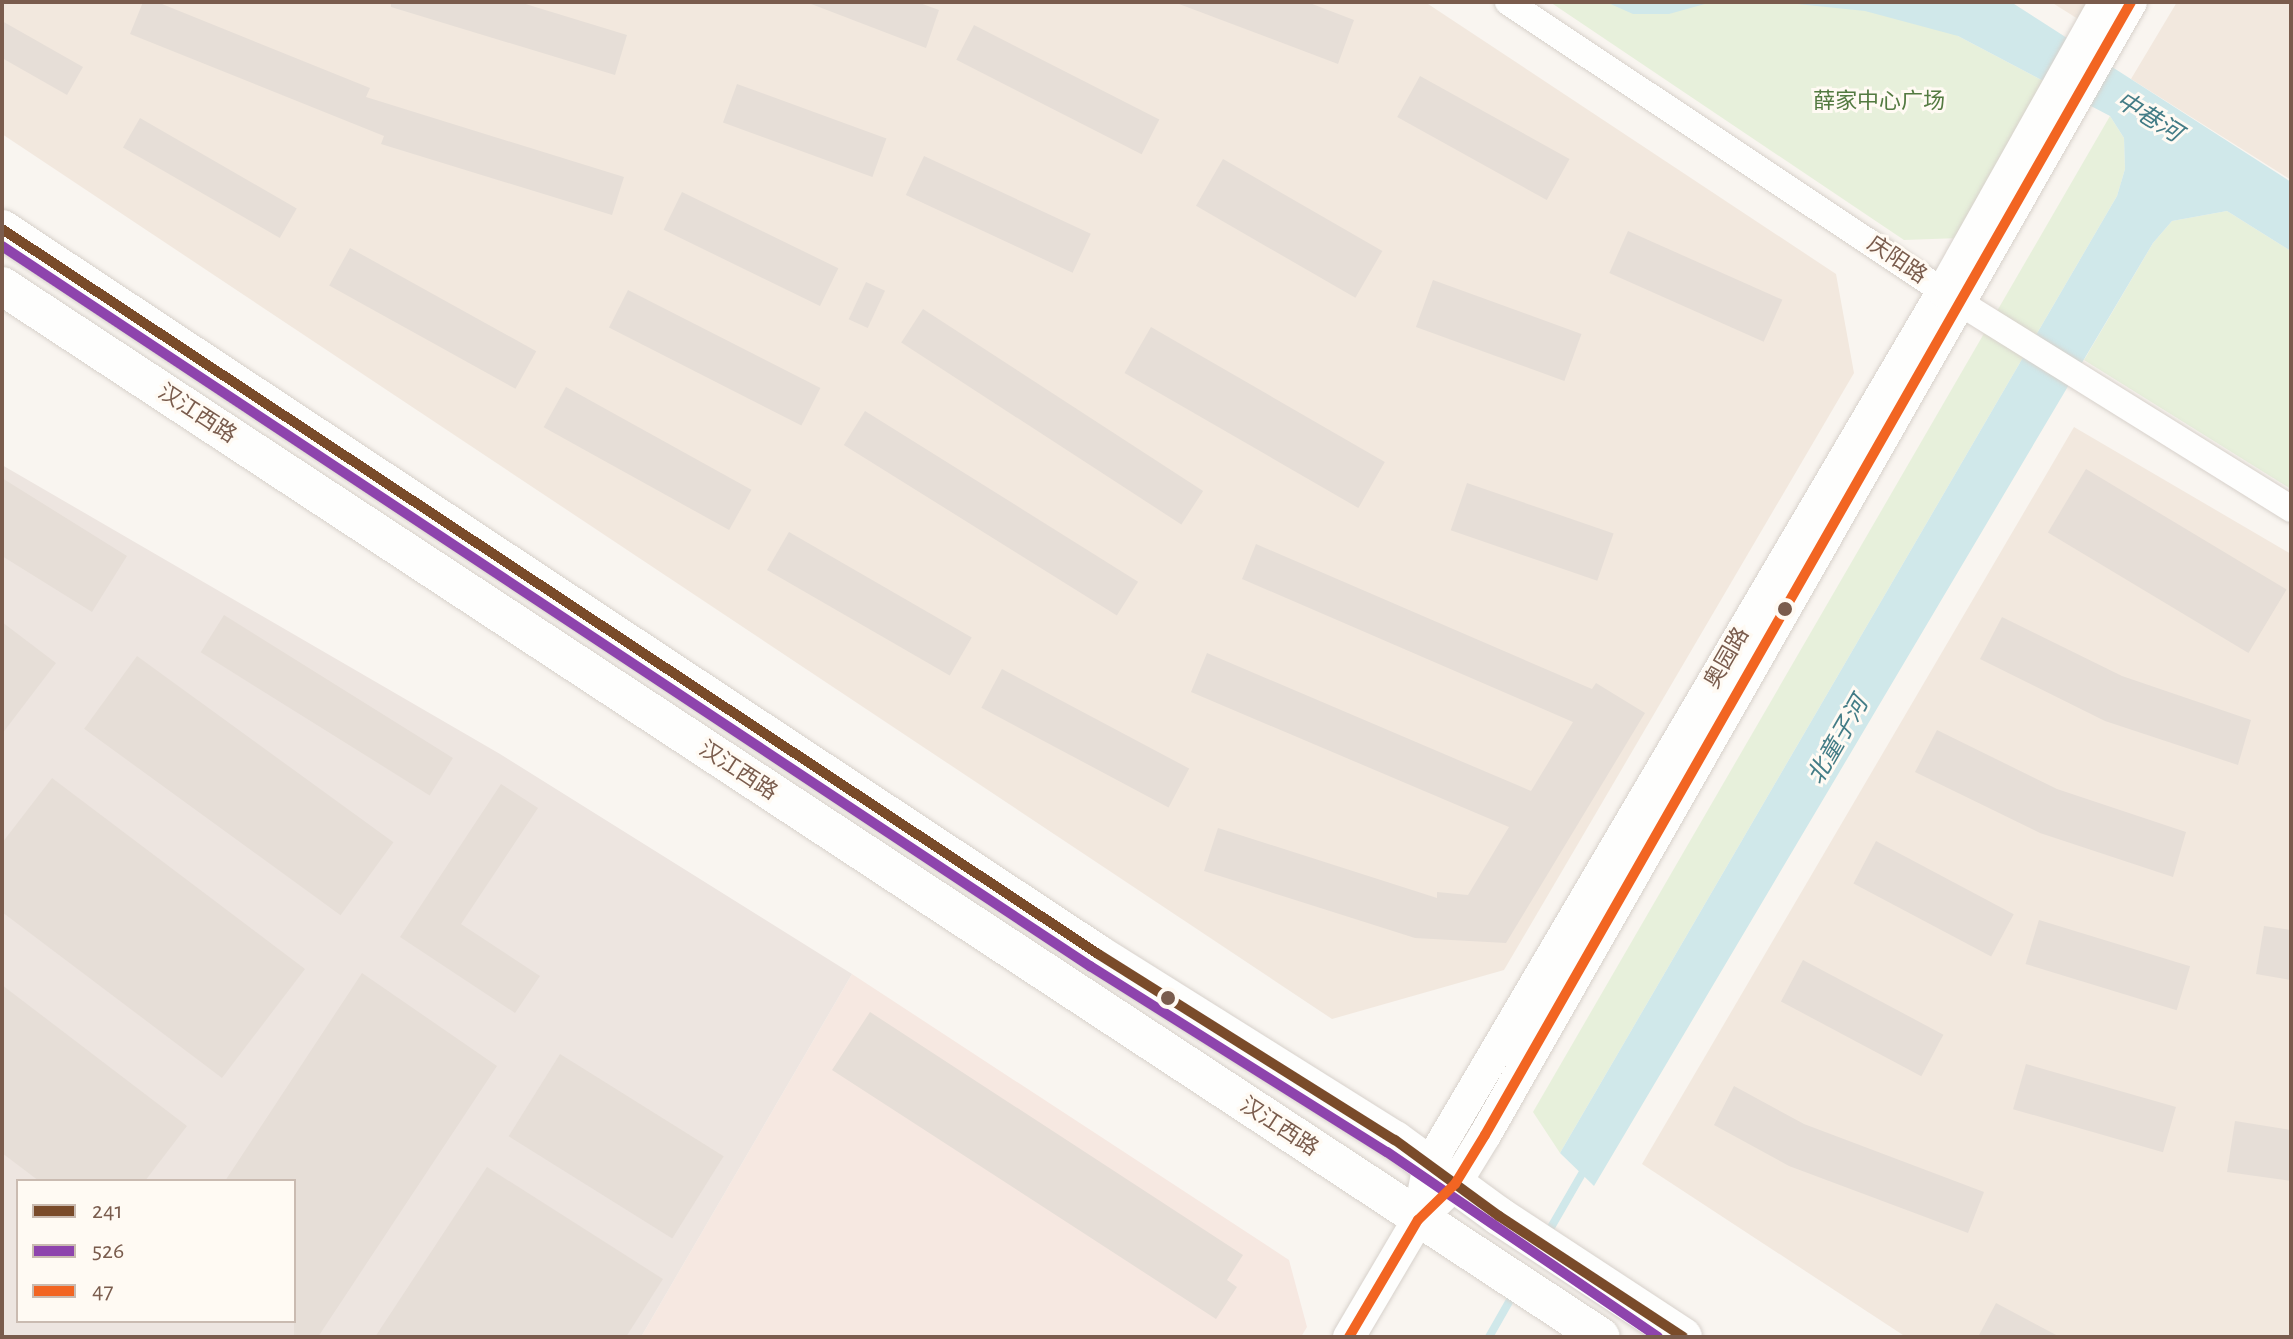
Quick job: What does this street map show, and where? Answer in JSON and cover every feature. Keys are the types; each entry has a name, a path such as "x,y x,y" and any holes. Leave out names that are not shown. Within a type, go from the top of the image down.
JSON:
{"main road":[{"name":"汉江西路","path":"2,229 1098,954 1442,1174 1499,1216 1683,1337"},
{"name":"汉江西路","path":"2,286 1418,1220 1601,1337"}],"street":[{"name":"庆阳路","path":"1508,2 1952,298 2291,509"},
{"path":"2103,21 2131,2"},
{"name":"奥园路","path":"1349,1337 1952,298 2060,107 2103,21"}],"shaded area":[{"path":"2,2 1425,2 1836,274 1854,373 1504,970 1332,1019 2,134"},
{"path":"2051,2 2088,2 2078,19"},
{"path":"2177,2 2291,2 2291,180 2131,79"},
{"path":"2074,427 2291,554 2291,1337 1906,1337 1642,1164"},
{"path":"2,465 500,754 852,974 641,1337 2,1337"},
{"path":"852,974 1289,1260 1307,1327 1301,1337 641,1337"}],"green space":[{"name":"薛家中心广场","path":"1550,2 1911,2 1958,36 2049,84 1960,238 1904,240"},
{"path":"2110,116 2124,138 2125,169 2117,196 1560,1153 1533,1112"},
{"path":"2227,211 2291,251 2291,489 2084,360 2153,243 2172,221"}],"water":[{"path":"1606,2 1712,2 1669,14 1633,14"},
{"name":"中巷河","path":"1777,2 2011,2 2291,182 2291,251 2227,211 2172,221 2153,243 1594,1186 1560,1153 2117,196 2125,169 2124,138 2110,116 1958,36 1865,11"}],"building":[{"path":"143,2 157,2 370,88 366,97 624,177 612,215 381,144 384,136 130,34"},
{"path":"391,2 519,2 627,35 615,75 391,7"},
{"path":"806,2 917,2 939,10 926,48"},
{"path":"1307,2 1354,20 1338,64 1179,4"},
{"path":"2,21 83,67 67,95 2,58"},
{"path":"974,25 1159,119 1142,154 956,60"},
{"path":"1420,76 1570,159 1547,200 1397,117"},
{"path":"737,84 886,138 872,177 723,123"},
{"path":"140,118 297,208 280,238 123,147"},
{"path":"924,156 1091,234 1073,273 906,195"},
{"path":"1223,159 1382,251 1355,298 1196,206"},
{"path":"682,192 838,268 820,306 664,230"},
{"path":"1628,231 1782,300 1764,342 1609,273"},
{"path":"350,248 536,351 515,389 329,286"},
{"path":"1433,280 1581,334 1564,381 1416,327"},
{"path":"866,282 885,291 868,328 849,319"},
{"path":"628,290 820,388 801,425 609,327"},
{"path":"923,309 1203,491 1181,524 901,343"},
{"path":"1151,327 1385,462 1358,508 1124,373"},
{"path":"566,387 751,490 729,530 544,427"},
{"path":"865,411 1138,582 1117,616 844,445"},
{"path":"2086,469 2287,590 2248,653 2048,532"},
{"path":"2,478 127,556 92,612 2,556"},
{"path":"1467,483 1614,533 1597,581 1451,530"},
{"path":"789,532 972,638 950,676 767,570"},
{"path":"1256,544 1592,689 1596,683 1645,713 1506,943 1415,938 1204,871 1218,828 1437,898 1437,892 1468,895 1509,827 1191,692 1207,653 1531,791 1573,722 1242,579"},
{"path":"224,615 453,758 430,795 201,652"},
{"path":"2002,617 2122,676 2251,720 2238,765 2105,721 1980,659"},
{"path":"2,622 56,663 2,734"},
{"path":"137,656 393,842 341,915 84,729"},
{"path":"1002,669 1189,769 1169,807 981,708"},
{"path":"1937,730 2057,789 2186,832 2173,877 2040,833 1915,772"},
{"path":"52,778 305,969 222,1078 2,912 2,843"},
{"path":"501,784 538,808 461,924 540,976 515,1013 400,937"},
{"path":"1876,841 2014,914 1991,957 1853,883"},
{"path":"2039,920 2190,966 2177,1010 2026,964"},
{"path":"2264,926 2291,930 2291,980 2256,974"},
{"path":"1803,960 1943,1035 1921,1076 1781,1001"},
{"path":"362,973 497,1066 318,1337 294,1337 296,1179 226,1179"},
{"path":"2,985 187,1126 147,1179 36,1179 2,1153"},
{"path":"870,1012 1243,1255 1227,1280 1237,1287 1216,1319 832,1070"},
{"path":"560,1054 724,1156 672,1239 509,1136"},
{"path":"2026,1064 2176,1107 2163,1152 2013,1109"},
{"path":"1734,1086 1804,1124 1984,1192 1968,1233 1789,1166 1714,1125"},
{"path":"2235,1121 2291,1130 2291,1181 2227,1172"},
{"path":"487,1167 663,1279 626,1337 375,1337"},
{"path":"1996,1303 2060,1337 1978,1337"}],"waterway":[{"name":"北童子河","path":"1546,1236 1587,1165"},
{"name":"北童子河","path":"1489,1337 1514,1293"}],"transit line":[{"name":"47","path":"1349,1337 1418,1220 1455,1184 1485,1135 2131,2"},
{"name":"241","path":"2,229 1098,954 1395,1140 1499,1216 1683,1337"},
{"name":"526","path":"2,246 1090,966 1387,1152 1658,1337"}]}
